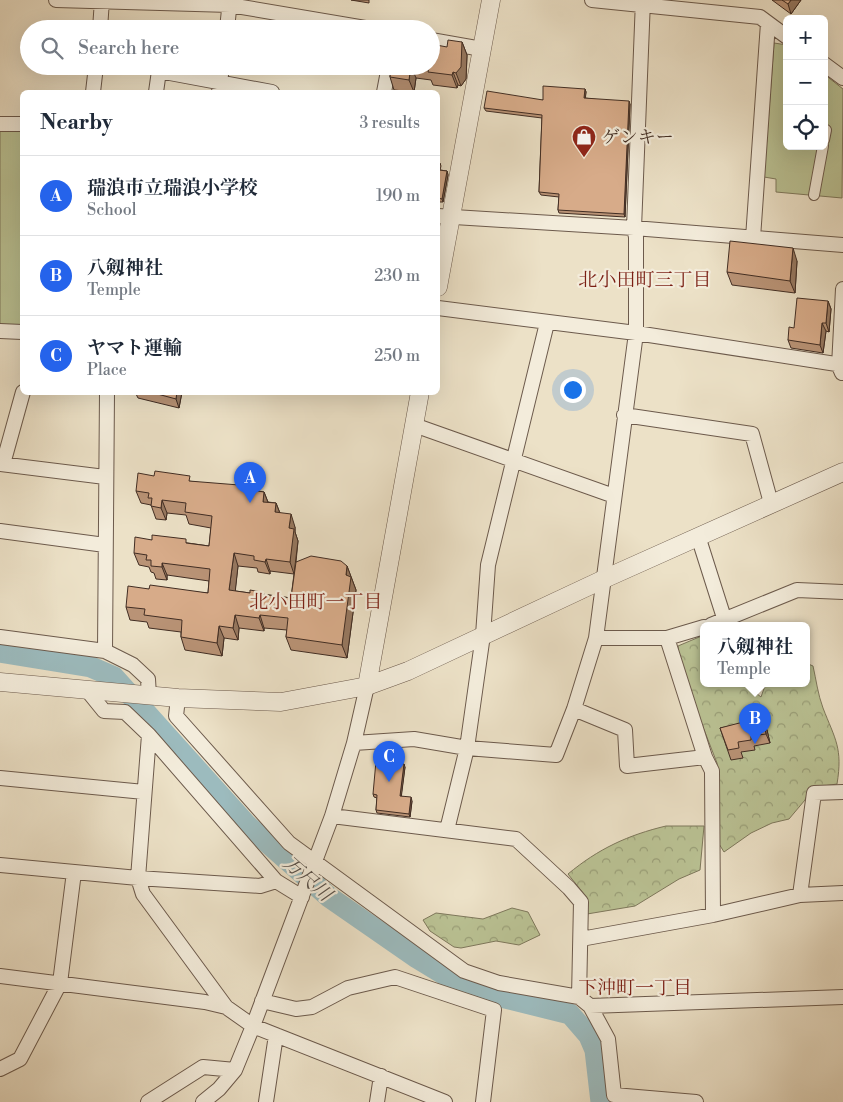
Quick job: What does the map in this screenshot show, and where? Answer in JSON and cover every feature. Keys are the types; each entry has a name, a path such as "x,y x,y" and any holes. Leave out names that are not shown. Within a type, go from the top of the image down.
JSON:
{"street":[{"path":"56,0 230,2 324,20"},
{"path":"440,264 444,217 482,49 490,0"},
{"path":"592,0 643,2 760,17 783,34"},
{"path":"101,20 102,1"},
{"path":"228,20 230,2"},
{"path":"354,743 414,739 467,748 556,755 574,709 596,638 636,333 636,238 634,228 643,2"},
{"path":"753,238 768,23"},
{"path":"440,42 482,49"},
{"path":"828,67 843,78"},
{"path":"94,90 95,75"},
{"path":"156,90 158,75"},
{"path":"173,75 219,88 246,90"},
{"path":"219,88 221,75"},
{"path":"384,90 387,75"},
{"path":"0,124 20,124"},
{"path":"814,195 822,150"},
{"path":"444,217 634,228 843,244"},
{"path":"440,308 636,333 842,368 843,289"},
{"path":"447,830 467,748 483,635 488,565 547,323"},
{"path":"0,331 20,332"},
{"path":"21,395 1,464 105,477"},
{"path":"105,651 107,395"},
{"path":"203,1102 219,1089 234,1070 253,1026 332,816 354,743 367,686 419,395"},
{"path":"624,415 752,434 771,503"},
{"path":"414,425 614,496"},
{"path":"0,682 149,696 281,702 367,686 408,671 604,578 843,472"},
{"path":"0,531 105,545"},
{"path":"698,536 725,621"},
{"path":"722,622 798,590 843,592"},
{"path":"596,638 667,638 700,628"},
{"path":"0,637 105,651 134,664 148,679 149,696"},
{"path":"667,638 705,757 712,771 713,914"},
{"path":"88,690 104,711 125,712 148,735 276,881 302,897"},
{"path":"178,698 176,716 289,843 464,971 499,983 578,998 590,1006 608,1039 614,1099 696,1102"},
{"path":"574,709 625,730 627,766 705,757"},
{"path":"148,735 138,878 143,894 226,1007 253,1026 445,1102"},
{"path":"0,778 144,792"},
{"path":"800,895 814,793 843,792"},
{"path":"332,816 516,839 569,888 581,902 578,998"},
{"path":"0,865 138,878 260,886 276,881"},
{"path":"0,1069 20,1059 60,983 74,872"},
{"path":"581,939 800,895 843,894"},
{"path":"0,976 205,1002 226,1007"},
{"path":"262,1001 296,1008 312,1007 348,988 395,977 494,1010 483,1102"},
{"path":"590,1006 843,997"},
{"path":"266,1102 276,1035"},
{"path":"148,1102 203,1067 234,1070"},
{"path":"377,1102 381,1076"}],"green space":[{"path":"774,43 783,44 783,150 828,150 828,77 843,89 842,198 776,192 776,179 764,177"},
{"path":"20,128 20,327 0,326 0,129"},
{"path":"700,637 700,687 753,687 752,690 761,697 765,687 810,687 810,665 813,666 821,703 837,744 839,772 837,784 810,788 805,800 789,819 772,823 751,833 724,852 716,839 717,763 680,668 678,646"},
{"path":"666,826 704,826 700,870 679,879 635,906 587,914 587,898 568,874 591,857 614,844"},
{"path":"512,908 528,912 540,935 519,945 496,941 461,948 454,947 430,931 423,920 436,913 483,919"}],"building":[{"path":"782,0 791,0 788,4"},
{"path":"448,40 462,42 461,67 456,73 453,72 452,75 440,74 440,46 447,47"},
{"path":"390,75 410,75 409,80 390,77"},
{"path":"543,86 585,89 584,98 629,101 624,214 558,210 559,194 539,192 542,115 484,108 487,91 543,100"},
{"path":"440,170 447,171 442,199 440,198"},
{"path":"730,241 793,248 790,281 727,272"},
{"path":"797,298 828,301 826,323 822,323 820,345 788,340 789,327 794,328"},
{"path":"161,395 177,395 176,399"},
{"path":"155,471 190,476 189,481 239,485 239,488 264,492 263,502 276,503 275,512 291,514 289,528 294,529 290,562 266,559 265,562 254,560 254,556 234,553 229,590 250,593 250,590 261,592 261,594 291,598 296,562 311,556 341,561 347,566 346,575 351,577 342,645 286,637 288,618 260,615 259,618 235,615 233,628 219,626 217,643 181,637 182,620 144,615 145,609 126,607 128,586 149,589 150,585 208,593 210,569 162,563 162,567 151,566 151,560 146,560 147,555 134,553 135,537 152,540 152,535 186,539 186,543 209,546 212,516 185,512 186,503 162,500 161,508 151,506 152,498 148,498 149,493 136,491 138,473 154,476"},
{"path":"751,720 752,722 763,720 766,734 751,736 751,740 738,742 739,748 728,750 720,728"},
{"path":"376,761 404,764 400,796 411,797 409,814 376,810 377,795 373,794"}],"waterway":[{"name":"万尺川","path":"0,652 91,667 114,677 247,825 329,897 417,958 468,989 570,1014 589,1036 595,1050 601,1102"}],"place":[{"name":"ゲンキー","path":"584,158"},
{"name":"瑞浪市立瑞浪小学校","path":"250,503"},
{"name":"八剱神社","path":"755,744"},
{"name":"ヤマト運輸","path":"389,782"}],"district":[{"name":"北小田町三丁目","path":"645,279"},
{"name":"北小田町一丁目","path":"316,601"},
{"name":"下沖町一丁目","path":"635,987"}]}
